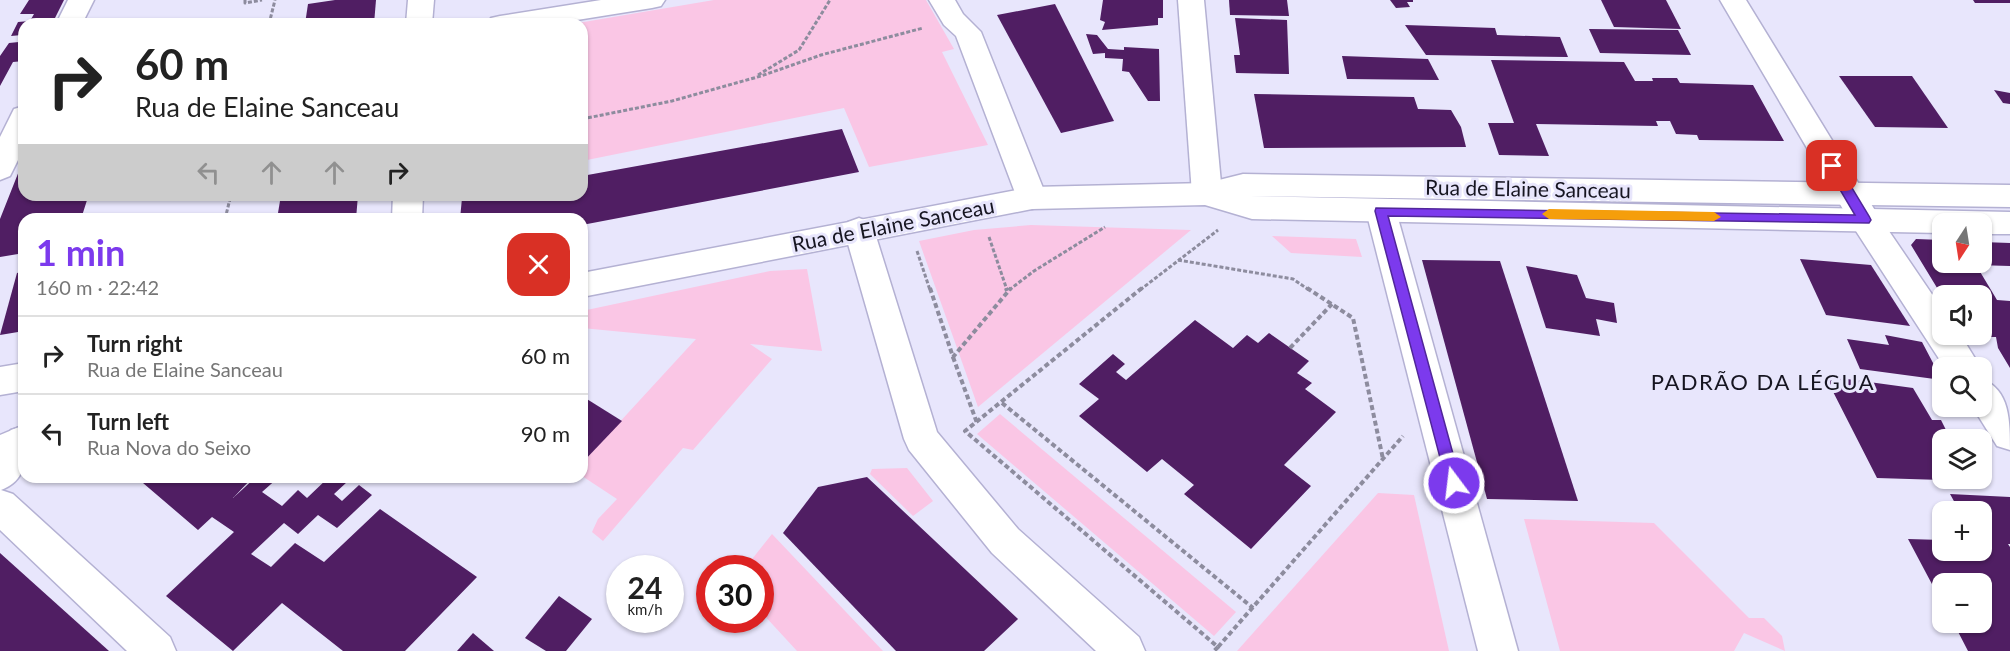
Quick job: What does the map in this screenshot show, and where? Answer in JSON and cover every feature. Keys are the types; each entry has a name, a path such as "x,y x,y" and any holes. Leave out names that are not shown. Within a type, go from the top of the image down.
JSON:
{"main road":[{"path":"72,18 81,0"},
{"path":"419,18 421,0"},
{"path":"538,18 652,0"},
{"path":"1191,0 1207,194"},
{"path":"1733,0 1857,207 1958,357"},
{"path":"947,10 968,32 1032,198"},
{"path":"0,169 18,129"},
{"name":"Rua de Elaine Sanceau","path":"588,284 1032,198 1207,194 1243,185 1274,184 1857,207"},
{"name":"Rua de Elaine Sanceau","path":"1207,194 1252,208 1381,211 1857,207"},
{"path":"1857,207 2010,196"},
{"path":"1857,207 2010,224"},
{"path":"1381,211 1498,651"},
{"path":"859,230 922,439 1005,541 1125,651"},
{"path":"0,381 18,378"},
{"path":"1992,408 2010,435"},
{"path":"0,452 18,443"},
{"path":"0,474 18,448"},
{"path":"0,506 156,651"}],"path":[{"path":"245,0 245,3 262,0"},
{"path":"270,18 275,0"},
{"path":"744,81 766,72 799,50 830,0"},
{"path":"588,118 672,101 744,81 947,10"},
{"path":"953,357 1007,291 1034,271 1109,224"},
{"path":"1226,224 1177,260 965,431 1216,649 1405,433 1408,445"},
{"path":"988,234 1007,291"},
{"path":"915,247 977,423"},
{"path":"1177,260 1293,279 1353,318 1383,459"},
{"path":"1290,348 1332,304"},
{"path":"1002,403 1253,608"}],"shaded area":[{"path":"714,0 926,0 954,49 942,52 988,145 869,167 844,108 588,160 588,21"},
{"path":"1031,225 1191,230 978,407 919,241 974,230"},
{"path":"1272,236 1356,239 1362,257 1291,253"},
{"path":"807,269 822,351 750,344 772,359 693,450 683,448 603,541 592,532 598,519 617,499 588,480 588,456 696,339 588,329 588,310 770,271"},
{"path":"1000,414 1236,612 1214,636 977,434"},
{"path":"907,468 933,501 913,516 870,474 872,469"},
{"path":"1378,493 1414,495 1449,651 1237,651"},
{"path":"1524,519 1654,523 1749,618 1764,618 1782,636 1785,651 1744,633 1734,651 1560,651"},
{"path":"772,534 883,651 797,651 774,626 774,555 755,555"}],"building":[{"path":"29,0 64,0 55,18 32,18 34,14 20,14"},
{"path":"335,0 376,0 374,18 306,18 308,4"},
{"path":"1103,0 1163,0 1163,18 1158,18 1158,25 1102,30 1105,22 1100,20"},
{"path":"1229,0 1287,0 1289,16 1230,15"},
{"path":"1390,0 1413,0 1413,2 1407,2 1410,7 1396,8"},
{"path":"1601,0 1666,0 1681,29 1614,27"},
{"path":"1973,0 2010,0 2010,3 1975,3"},
{"path":"1055,4 1114,121 1061,133 997,15"},
{"path":"1235,18 1287,20 1289,74 1236,73 1234,55 1240,55"},
{"path":"18,22 18,35 11,36"},
{"path":"1405,25 1495,28 1497,35 1560,37 1568,57 1426,55"},
{"path":"1589,29 1678,30 1691,55 1600,53"},
{"path":"1086,34 1097,35 1108,49 1124,50 1124,47 1159,49 1160,101 1148,101 1129,72 1122,71 1123,59 1105,58 1105,53 1093,54"},
{"path":"18,42 18,62 13,62 0,86 0,56 9,43"},
{"path":"1342,56 1428,59 1439,80 1347,79"},
{"path":"1491,60 1624,62 1635,81 1677,78 1680,83 1753,85 1784,141 1699,140 1697,135 1676,134 1670,121 1656,121 1658,126 1536,124 1549,156 1499,155 1488,123 1514,123"},
{"path":"1839,76 1912,76 1948,128 1875,127"},
{"path":"1994,90 2010,93 2010,104 2003,103"},
{"path":"1254,94 1414,97 1418,109 1451,110 1461,127 1466,147 1264,148"},
{"path":"842,129 859,172 588,224 588,213 461,213 462,201 588,201 588,175"},
{"path":"18,174 18,201 87,201 83,213 18,213 18,254 0,257 0,219"},
{"path":"280,201 358,201 356,213 278,213"},
{"path":"1916,239 1932,240 1932,273 1981,273 1988,285 1935,285 1911,245"},
{"path":"1992,242 2010,243 2010,266 1992,265"},
{"path":"1800,259 1871,265 1910,326 1826,315"},
{"path":"1422,260 1500,261 1578,501 1487,499"},
{"path":"1526,266 1577,275 1586,298 1614,303 1617,323 1596,319 1600,336 1546,328"},
{"path":"17,273 18,332 0,335"},
{"path":"1992,292 1997,300 2010,301 2010,368 1998,348 1996,337 1992,337"},
{"path":"1195,320 1233,348 1247,335 1258,343 1269,333 1309,361 1297,373 1312,383 1305,389 1336,412 1284,465 1311,486 1251,549 1184,494 1194,485 1162,459 1147,472 1079,416 1099,399 1079,384 1113,354 1125,364 1116,372 1126,380"},
{"path":"1885,335 1922,342 1932,361 1932,379 1860,369 1847,339 1889,345"},
{"path":"1825,376 1913,388 1932,420 1941,420 1946,429 1932,429 1932,480 1877,478"},
{"path":"588,400 622,421 588,457"},
{"path":"867,477 1018,619 984,651 896,651 783,533 818,487"},
{"path":"143,483 247,483 233,498 249,483 272,483 262,492 282,506 298,490 307,498 323,483 346,483 334,494 342,501 359,485 372,495 337,528 318,515 298,534 284,523 251,554 271,567 295,543 324,562 380,509 477,577 405,651 343,651 282,603 233,651 166,596 234,532 212,517 198,530"},
{"path":"1950,494 2010,497 2010,544 2008,544 2010,547 2010,651 1968,651 1959,633 1992,633 1992,573 1932,573 1932,584 1908,539 1932,540 1932,561 1992,561 1992,501 1954,501"},
{"path":"0,553 109,651 0,651"},
{"path":"559,596 592,619 566,651 546,651 525,638"},
{"path":"473,633 494,651 457,651"}],"slow traffic":[{"path":"1549,214 1714,217"}],"district":[{"name":"PADRÃO DA LÉGUA","path":"1763,381"}],"route":[{"path":"1454,483 1381,211 1865,220 1832,166"}]}
